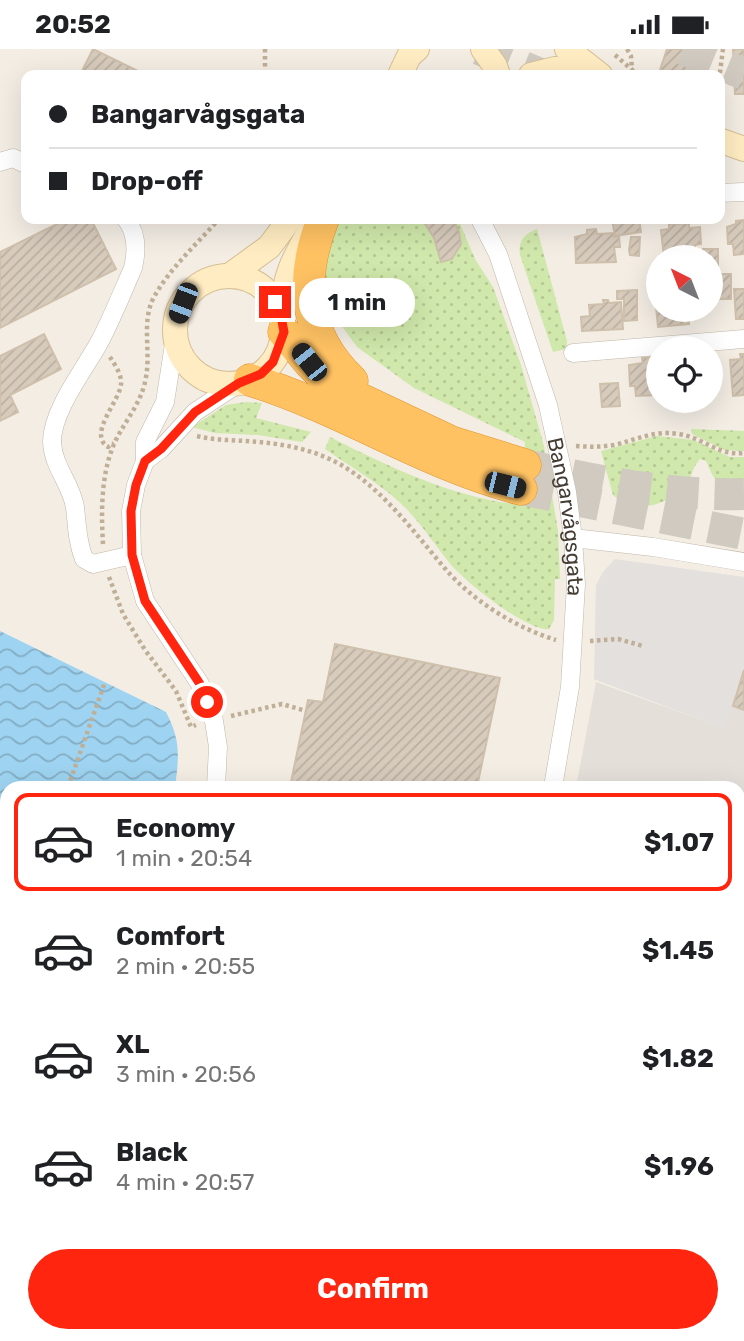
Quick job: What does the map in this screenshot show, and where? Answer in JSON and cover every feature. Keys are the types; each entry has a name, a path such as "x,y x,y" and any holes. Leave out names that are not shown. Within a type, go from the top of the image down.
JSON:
{"highway":[{"path":"319,224 308,283 313,322 330,356 386,413"},
{"path":"245,382 316,404 409,449 490,481 523,477 345,392 326,379 309,362 283,324"}],"main road":[{"path":"400,65 417,49"},
{"path":"482,49 496,70"},
{"path":"567,49 593,70"},
{"path":"725,142 744,149"},
{"path":"229,276 269,247 286,224"},
{"path":"283,324 275,302 263,288 247,279 229,276 211,279 195,288 183,303 176,320 176,338 180,354 191,369 205,379 222,384 245,382 261,374 273,362 283,324 283,292 288,271 317,224"}],"street":[{"path":"0,162 13,157 21,161"},
{"path":"725,193 744,192"},
{"path":"129,224 134,233 133,268 101,339 61,410 52,439 54,458 72,498 76,534 84,559 93,564 132,555"},
{"name":"Bangarvågsgata","path":"489,224 551,417 567,492 573,538 576,585 570,687 554,781"},
{"path":"176,338 165,402 145,442 145,461 136,485 131,511 132,555 145,601 200,684 214,721 218,747 216,781"},
{"path":"573,353 744,339"},
{"path":"145,461 161,449 195,412 245,382"},
{"path":"573,538 653,547 744,562"}],"path":[{"path":"265,49 265,70"},
{"path":"615,49 632,70"},
{"path":"626,49 632,56 632,70"},
{"path":"720,70 723,49"},
{"path":"101,339 118,373 121,387 101,430 104,445 111,446 115,443 104,479 102,521 106,562"},
{"path":"575,446 606,446 665,432 696,439 722,452 744,453"},
{"path":"193,435 292,446 342,465 380,496 450,574 469,590 505,617 540,635 557,640"},
{"path":"590,641 618,639 643,646"},
{"path":"70,781 105,682"},
{"path":"230,717 282,704 306,711"}],"shaded area":[{"path":"615,559 744,577 744,665 725,729 594,679 596,585"},
{"path":"744,665 744,781 577,781 596,682 724,728"}],"green space":[{"path":"336,224 460,224 475,259 493,287 521,365 544,446 558,531 560,579 555,579 554,620 549,629 527,623 480,591 455,569 404,506 325,449 330,437 422,480 470,495 520,505 525,442 414,388 357,347 320,296 327,241"},
{"path":"537,229 567,341 567,349 553,352 520,255 523,239"},
{"path":"262,403 256,418 311,432 302,442 258,435 215,433 192,427 226,405"},
{"path":"691,429 744,431 744,451 724,450 692,434"},
{"path":"657,436 693,440 730,457 744,457 744,487 731,493 726,491 716,480 706,461 700,459 687,483 668,499 643,506 623,502 613,495 601,451"}],"water":[{"path":"0,631 166,712 174,732 178,757 176,781 0,781"}],"building":[{"path":"93,49 136,70 82,70"},
{"path":"667,49 691,49 690,51 707,56 702,70 660,70"},
{"path":"733,49 744,49 744,94 735,94"},
{"path":"744,220 744,254 734,255 733,244 728,244 727,227 736,224 736,221"},
{"path":"57,224 94,224 116,269 0,328 0,252"},
{"path":"425,224 455,224 461,244 452,259 441,262 434,238"},
{"path":"613,224 640,224 641,232 615,236"},
{"path":"669,224 700,227 701,244 663,245 661,230 669,229"},
{"path":"596,229 597,234 614,233 614,237 619,236 620,247 614,247 616,262 576,263 575,237 587,234 587,230"},
{"path":"631,237 640,237 639,256 630,255"},
{"path":"723,274 731,274 731,299 723,299"},
{"path":"734,289 744,289 744,319 736,319"},
{"path":"637,290 637,320 624,321 624,299 617,299 617,291"},
{"path":"603,300 608,300 609,303 621,302 623,329 582,331 581,317 590,316 589,305 604,304"},
{"path":"658,322 689,322 689,324 658,327"},
{"path":"44,334 61,369 10,395 18,412 0,421 0,356"},
{"path":"740,354 744,354 744,395 733,396 730,360 741,359"},
{"path":"642,358 646,358 646,396 636,396 635,386 630,386 629,365 643,363"},
{"path":"618,383 620,406 602,407 600,384"},
{"path":"335,644 500,678 478,781 291,781 308,700 323,702"},
{"path":"744,670 744,710 733,706"}],"tunnel":[{"path":"479,49 531,70"},
{"path":"683,49 744,74"},
{"path":"525,465 661,490 744,494"},
{"path":"521,489 744,534"}],"route":[{"path":"207,702 200,684 145,601 132,555 131,511 136,485 145,461 161,449 195,412 239,383 261,374 273,362 281,347 284,332 275,302"}]}
